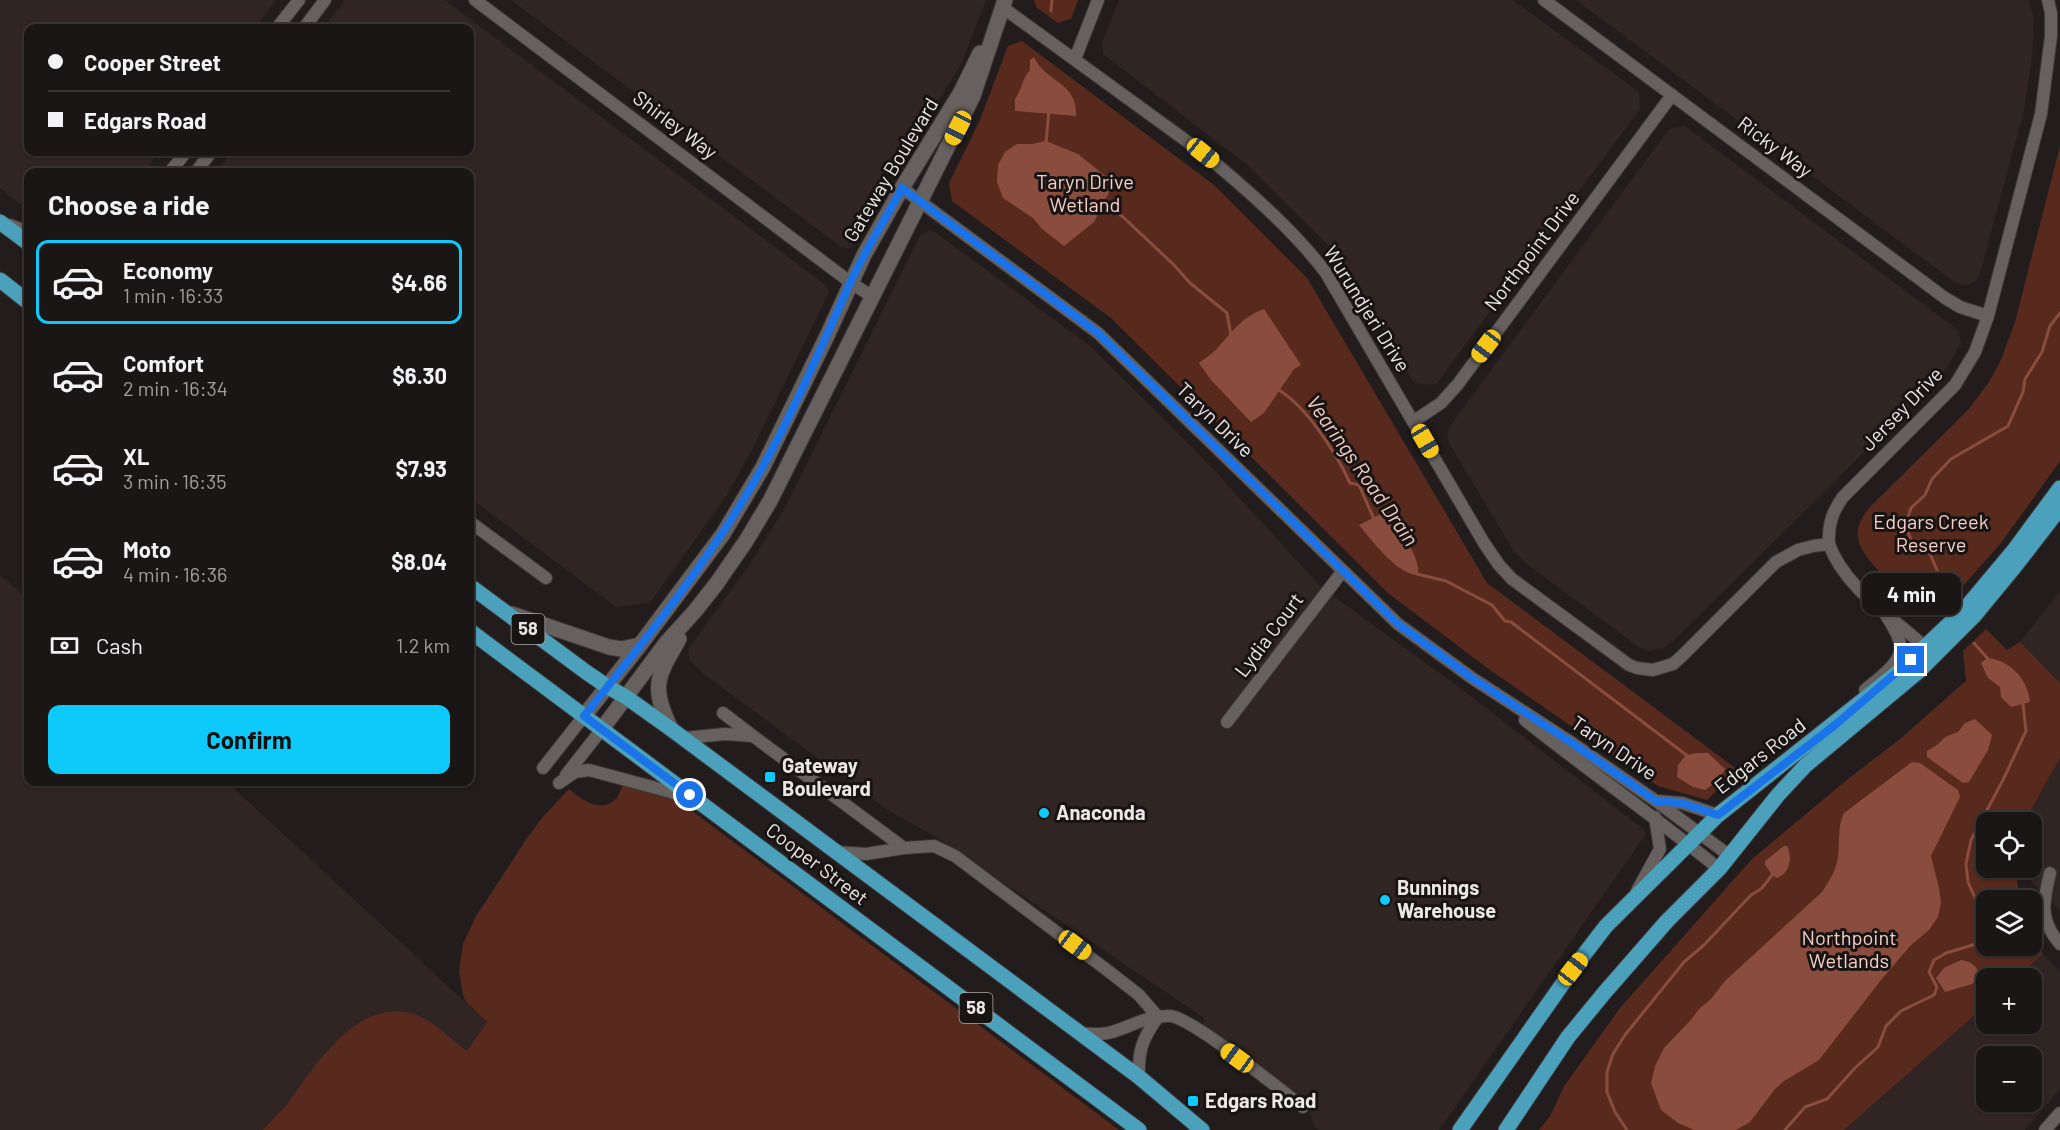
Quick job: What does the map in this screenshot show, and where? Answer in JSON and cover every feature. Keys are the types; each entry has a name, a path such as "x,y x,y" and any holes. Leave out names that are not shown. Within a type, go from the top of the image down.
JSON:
{"main road":[{"path":"0,222 24,240"},
{"path":"0,280 24,299"},
{"name":"Edgars Road","path":"1506,1130 1568,1038 1605,992 1667,921 1719,869 1799,772 1886,700 1999,569 2060,488"},
{"name":"Edgars Road","path":"1460,1130 1573,969 1606,926 1631,900 1718,815 1896,674 1927,654 1989,598 2060,508"},
{"name":"Cooper Street","path":"474,589 608,687 677,733 1139,1077 1202,1130"},
{"name":"Cooper Street","path":"474,634 1139,1130"}],"street":[{"path":"280,24 299,0"},
{"path":"307,24 325,0"},
{"name":"Shirley Way","path":"475,0 850,282 872,296"},
{"path":"1075,59 1098,0"},
{"name":"Ricky Way","path":"1544,0 1945,298 1960,307 1988,316"},
{"name":"Jersey Drive","path":"1829,544 1828,531 1835,507 1955,385 1975,352 1988,316 2040,114 2051,36 2051,13 2048,0"},
{"name":"Gateway Boulevard","path":"584,716 723,534 763,467 827,336 850,282 902,188 961,93 1004,4"},
{"name":"Gateway Boulevard","path":"602,729 666,643 695,611 746,541 783,475 973,96 1004,4"},
{"name":"Wurundjeri Drive","path":"1004,4 1217,165 1305,248 1326,273 1499,566 1512,579 1621,660 1637,668 1648,670 1667,666 1682,656 1776,562 1798,550 1829,544"},
{"name":"Northpoint Drive","path":"1414,421 1441,403 1458,384 1672,95"},
{"path":"173,168 183,156"},
{"path":"199,168 209,156"},
{"name":"Taryn Drive","path":"902,188 1098,333 1398,624 1472,678 1570,757 1655,817 1719,869"},
{"path":"0,222 24,231"},
{"path":"763,467 783,475"},
{"path":"474,525 546,578"},
{"path":"1829,544 1841,568 1927,654"},
{"name":"Lydia Court","path":"1227,722 1342,572"},
{"path":"503,611 609,647 621,649 640,645"},
{"path":"695,611 666,662 659,684 658,698 677,733 753,736"},
{"path":"1784,764 1812,732 1864,691 1896,661 1901,645 1885,613"},
{"name":"Taryn Drive","path":"1472,678 1656,801 1730,856"},
{"path":"723,713 904,848"},
{"path":"543,768 584,716"},
{"path":"602,729 560,783 575,772 590,770 671,792 705,806"},
{"path":"1656,801 1682,803 1718,815"},
{"path":"1631,900 1660,849 1655,817"},
{"name":"Cooper Street","path":"835,852 866,854 934,846 955,856 1139,995 1158,1017"},
{"path":"2050,873 2044,898 2044,912 2046,923 2060,944"},
{"path":"1080,1033 1096,1035 1110,1033 1138,1021 1169,1016 1187,1022 1303,1107"},
{"path":"1139,1077 1140,1048 1146,1033 1158,1017"},
{"path":"2045,1130 2060,1113"}],"shaded area":[{"path":"0,0 276,0 258,24 24,24 24,156 156,156 147,168 24,168 24,207 0,188"},
{"path":"345,0 445,0 827,286 829,292 751,452 725,498 650,603 616,607 474,501 474,168 219,168 229,156 474,156 474,24 326,24"},
{"path":"511,0 986,0 962,62 919,134 883,183 852,247 847,248 841,247"},
{"path":"1119,0 1513,0 1639,92 1640,109 1437,383 1427,385 1414,383 1342,259 1246,164 1103,54 1102,43"},
{"path":"1576,0 2029,0 2034,19 2032,57 2024,110 1980,274 1976,281 1969,285 1957,284"},
{"path":"1034,57 1039,66 1067,89 1072,96 1076,116 1015,111 1015,99 1030,70 1030,60"},
{"path":"1685,126 1958,330 1961,343 1936,381 1672,642 1664,648 1649,651 1640,648 1515,553 1447,436 1449,427 1669,129"},
{"path":"1046,141 1078,154 1114,183 1094,222 1064,246 1042,229 1033,218 1003,198 997,182 998,165 1005,152 1017,144"},
{"path":"929,230 935,232 1090,346 1202,457 1321,587 1456,685 1642,828 1646,834 1439,1130 1319,1130 1314,1127 1306,1100 1203,1025 1204,1018 936,837 889,811 705,675 690,660 689,648 752,561 784,509 920,236"},
{"path":"1264,309 1301,365 1294,369 1264,413 1251,422 1211,380 1199,363 1216,350 1245,319"},
{"path":"1387,508 1412,550 1418,567 1418,575 1410,574 1394,563 1359,525 1381,514"},
{"path":"0,575 24,596 24,786 231,786 487,1022 412,1130 0,1130"},
{"path":"2060,591 2060,683 2020,642"},
{"path":"1987,658 2003,662 2022,678 2030,702 2011,707 2001,697 2000,687 1988,678 1981,663"},
{"path":"1975,719 1992,735 1988,750 1969,782 1963,783 1927,757 1927,751 1945,737 1958,732 1965,723"},
{"path":"1708,753 1725,769 1719,780 1705,790 1693,787 1677,777 1678,765 1686,755"},
{"path":"2060,758 2060,911 2028,878 2042,878 2042,812 2030,812"},
{"path":"1912,762 1920,763 1958,790 1960,797 1931,856 1941,903 1938,917 1929,930 1910,946 1881,980 1819,1060 1775,1089 1750,1122 1736,1130 1694,1130 1678,1123 1661,1110 1651,1083 1655,1066 1664,1048 1725,981 1822,892 1837,862 1844,813"},
{"path":"1787,846 1789,851 1789,865 1785,873 1777,878 1772,875 1765,861"},
{"path":"2043,954 2060,972 2060,1089 2042,1110 2042,1046 1976,1046 1976,1112 2040,1112 2025,1130 1844,1130 1976,1014 1976,1034 2042,1034 2042,968 2027,968"},
{"path":"1961,960 1968,962 1976,968 1976,979 1972,984 1945,992 1936,978 1944,968"}],"green space":[{"path":"1034,0 1078,0 1071,19 1058,23 1036,7"},
{"name":"Taryn Drive Wetland","path":"1022,41 1214,185 1307,278 1487,583 1742,773 1724,784 1707,800 1658,786 1490,670 1388,593 1111,318 952,201 949,183 980,120 1008,46"},
{"name":"Edgars Creek Reserve","path":"2060,146 2060,461 2001,543 1939,613 1906,595 1878,570 1860,545 1859,526 1869,508 1969,409 1989,382 2000,362 2015,322"},
{"name":"Northpoint Wetlands","path":"1986,629 2007,650 2020,642 2060,683 2060,758 2030,812 1976,812 1976,878 2017,878 2018,890 1976,890 1976,956 2041,956 2027,968 1976,968 1976,1014 1844,1130 1539,1130 1550,1116 1565,1085 1620,1008 1752,859 1900,739 1966,681 1963,651"},
{"path":"623,784 674,800 688,808 1119,1130 263,1130 337,1041 369,1017 387,1012 415,1014 431,1023 467,1051 487,1022 466,1002 459,971 463,944 475,918 527,838 569,789 592,804 604,805 617,798"}],"waterway":[{"name":"Vearings Road Drain","path":"1051,11 1052,0"},
{"name":"Vearings Road Drain","path":"1046,143 1049,110"},
{"name":"Vearings Road Drain","path":"1103,202 1123,217 1190,283 1227,313 1231,336"},
{"path":"1948,595 1930,554 1924,547 1912,541 1905,526 1911,508 1925,495 1932,479 1951,459 2008,426 2023,392 2025,379 2042,352 2050,326 2060,313"},
{"name":"Vearings Road Drain","path":"1277,389 1299,406 1319,431 1350,483 1359,485 1374,519"},
{"name":"Vearings Road Drain","path":"1417,574 1446,581 1492,605 1505,621 1511,622 1689,757"},
{"path":"1974,643 1989,660"},
{"path":"1785,1130 1805,1107 1827,1099 1878,1047 1886,1026 1901,1011 1934,995 1937,987 1929,972 1934,960 1946,953 1976,944 1982,939 1985,927 1983,916 1968,882 1966,864 1971,840 2026,731 2021,701"},
{"name":"Vearings Road Drain","path":"1627,1130 1615,1112 1607,1092 1607,1072 1613,1054 1625,1035 1684,962 1704,945 1751,895 1761,889 1773,874"}],"place":[{"name":"Gateway Boulevard","path":"770,777"},
{"name":"Anaconda","path":"1044,813"},
{"name":"Bunnings Warehouse","path":"1385,900"},
{"name":"Edgars Road","path":"1193,1101"}],"route":[{"path":"690,795 584,716 723,534 763,467 827,336 850,282 902,188 1098,333 1284,516 1398,624 1472,678 1656,801 1682,803 1718,815 1835,725 1911,660"}]}
